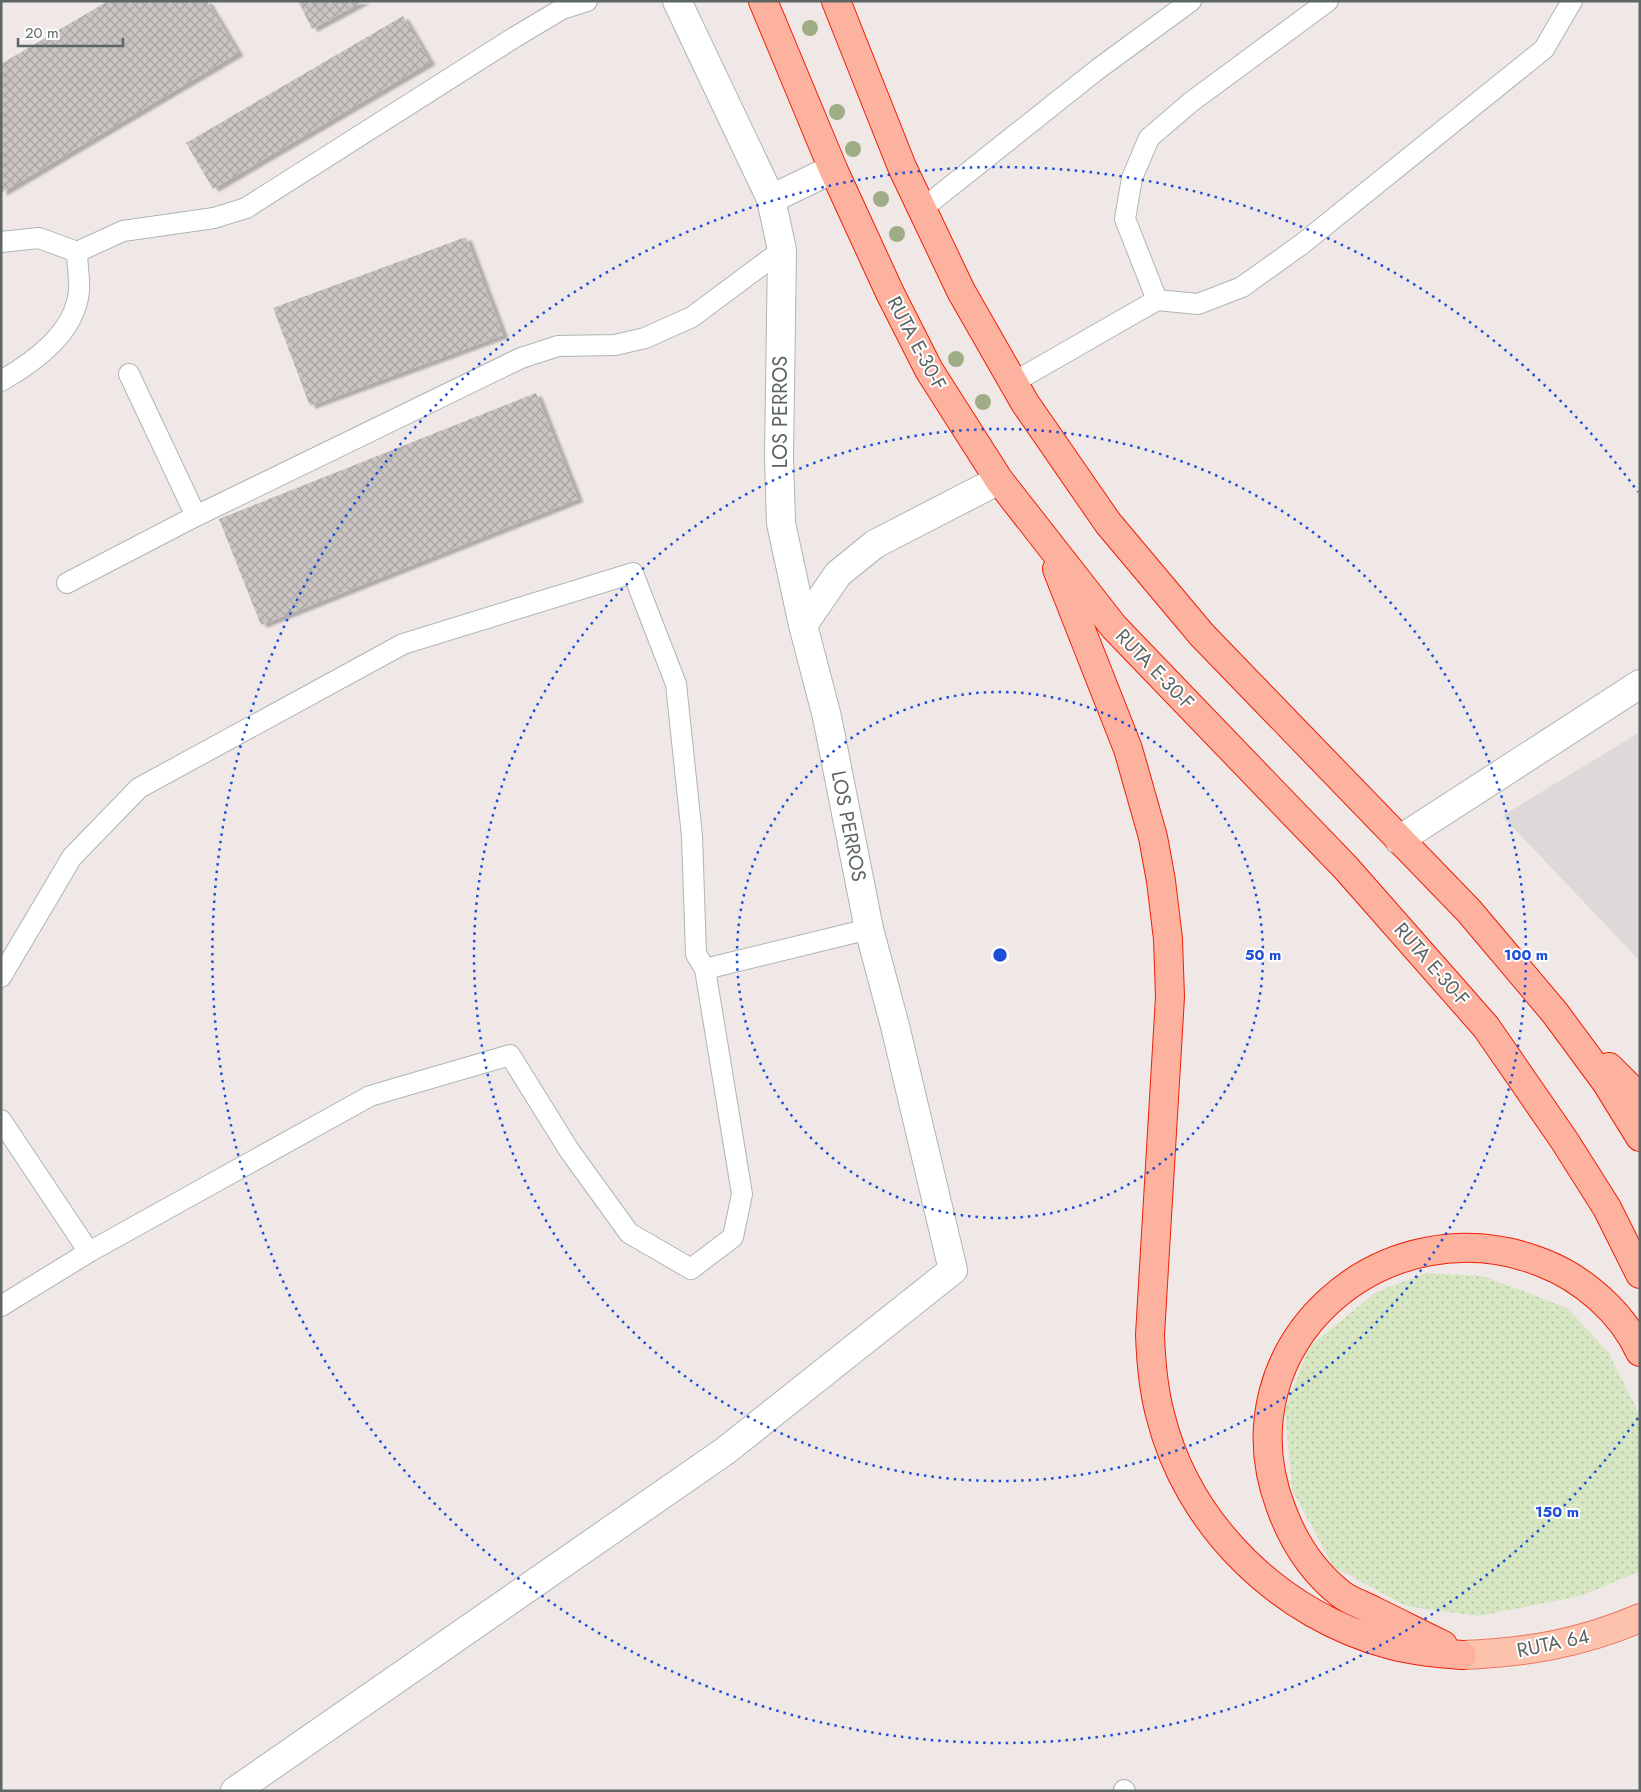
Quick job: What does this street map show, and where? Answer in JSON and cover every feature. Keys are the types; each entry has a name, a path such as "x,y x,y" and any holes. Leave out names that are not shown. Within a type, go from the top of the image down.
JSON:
{"highway":[{"name":"RUTA E-30-F","path":"763,1 833,169 890,293 929,370 999,480 1114,627 1346,868 1486,1027 1564,1140 1607,1208 1640,1274"},
{"path":"836,1 902,167 961,291 1025,403 1108,523 1202,635 1469,911 1555,1013 1606,1082 1640,1137"},
{"path":"1047,542 1128,749 1153,836 1161,881 1168,938 1170,997 1150,1335 1152,1376 1160,1415 1172,1453 1190,1489 1212,1524 1238,1554 1264,1579 1293,1601 1324,1619 1357,1634 1391,1645 1426,1652 1462,1655"},
{"path":"1555,1013 1640,1098"},
{"path":"1462,1655 1342,1595 1320,1574 1301,1550 1286,1523 1276,1494 1270,1464 1268,1434 1272,1404 1280,1374 1293,1347 1310,1321 1331,1299 1355,1280 1380,1265 1408,1254 1437,1248 1467,1246 1496,1249 1526,1256 1553,1267 1578,1282 1602,1301 1621,1323 1640,1352"}],"main road":[{"name":"RUTA 64","path":"1462,1655 1502,1654 1580,1640 1640,1618"}],"street":[{"name":"LOS PERROS","path":"235,1791 725,1451 953,1270 895,1026 869,929 827,717 803,625 781,523 779,458 782,250 771,199 677,1"},
{"path":"771,199 833,169"},
{"path":"803,625 838,574 876,544 999,480"},
{"path":"1400,840 1640,684"}],"lane":[{"path":"1,242 39,238 77,252 123,231 214,218 246,208 522,33 562,9 587,1"},
{"path":"922,209 1098,69 1190,1"},
{"path":"1157,300 1125,219 1132,178 1149,138 1191,102 1328,1"},
{"path":"1014,382 1157,300 1198,304 1242,287 1302,244 1544,49 1572,1"},
{"path":"67,584 196,516 521,358 558,346 615,345 630,342 645,338 692,317 782,250"},
{"path":"1,382 29,365 67,327 79,292 77,252"},
{"path":"129,374 196,516"},
{"path":"1,977 72,857 139,788 403,644 633,573 676,684 692,836 696,954 705,969 742,1194 734,1237 690,1269 629,1233 569,1150 510,1055 370,1096 89,1252 1,1306"},
{"path":"705,969 869,929"},
{"path":"1,1120 89,1252"}],"shaded area":[{"path":"1640,732 1640,961 1502,816"}],"green space":[{"path":"1426,1273 1483,1276 1567,1308 1608,1352 1640,1416 1640,1571 1581,1596 1478,1616 1406,1606 1333,1566 1292,1490 1285,1410 1309,1347 1376,1292"}],"building":[{"path":"108,1 207,1 238,53 1,193 1,64"},
{"path":"298,1 364,1 312,29"},
{"path":"403,16 430,62 213,189 186,143"},
{"path":"466,237 503,335 310,406 273,308"},
{"path":"536,393 578,499 261,625 219,519"}]}
